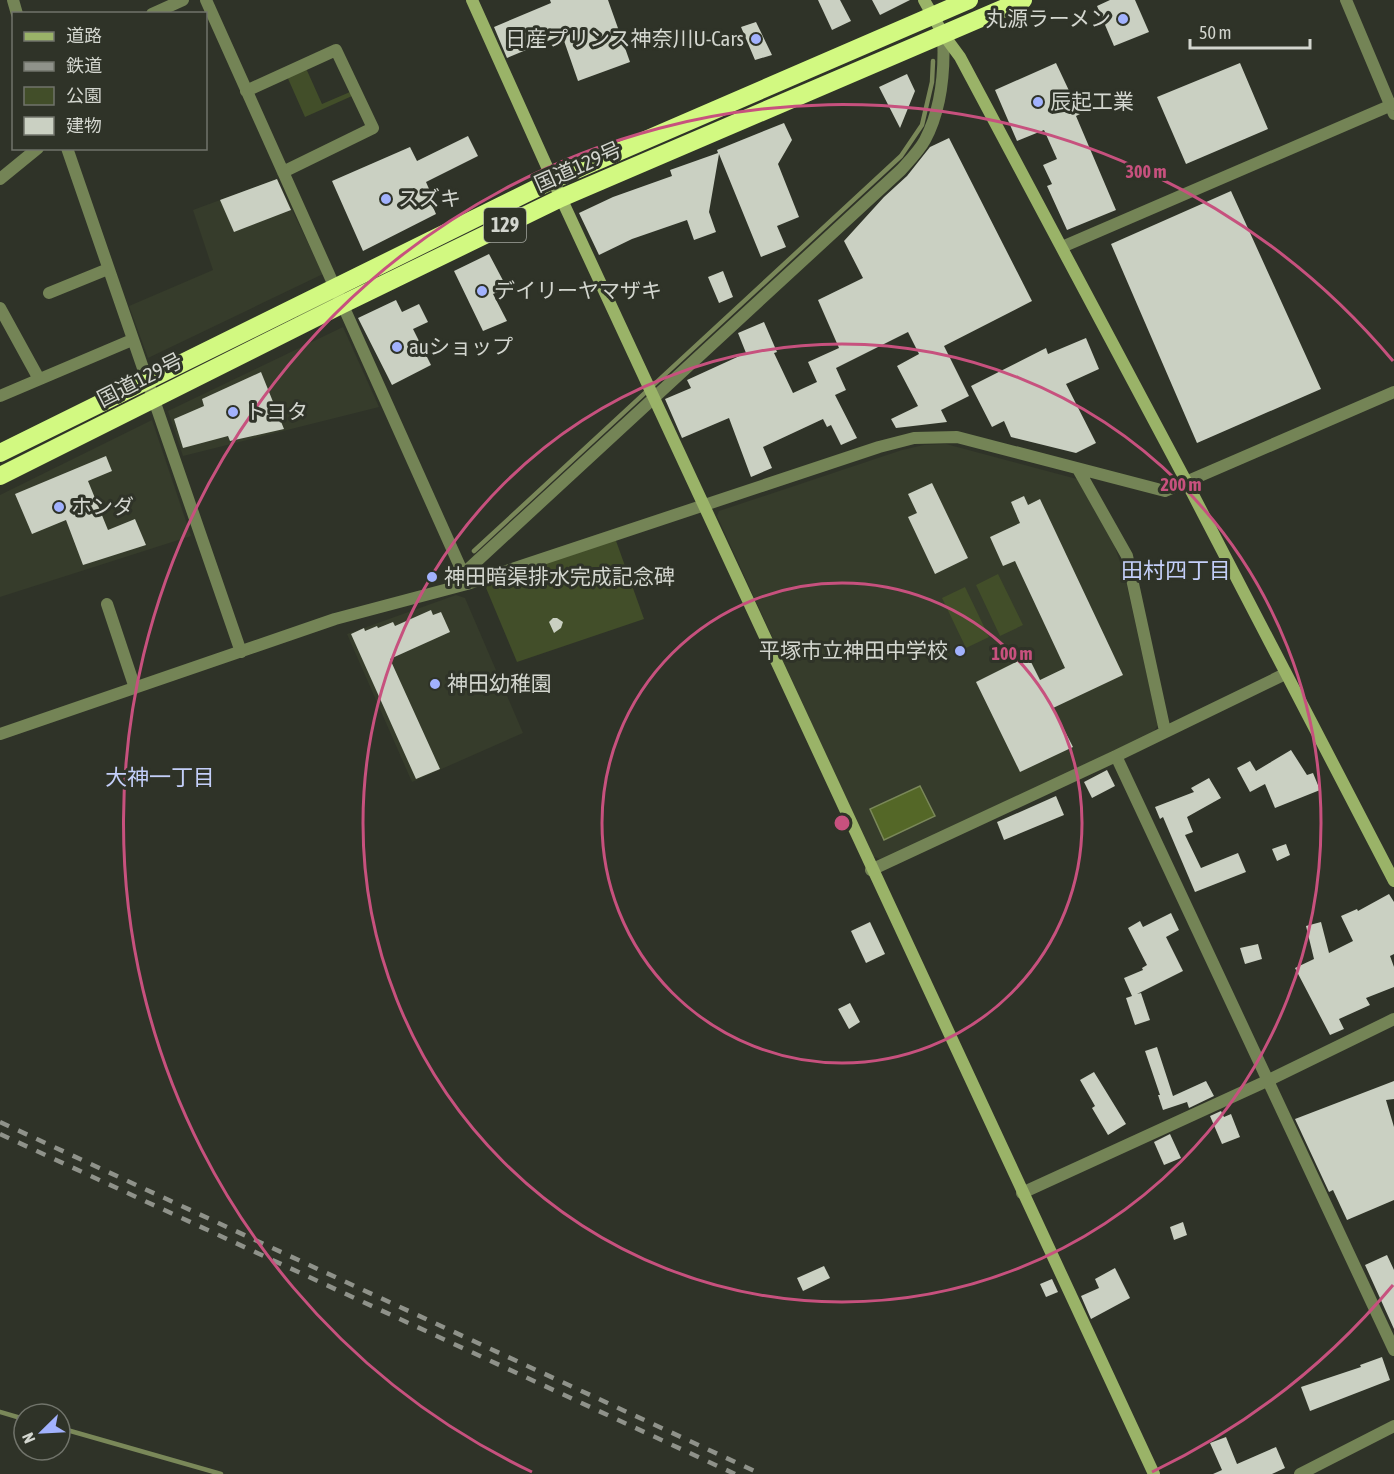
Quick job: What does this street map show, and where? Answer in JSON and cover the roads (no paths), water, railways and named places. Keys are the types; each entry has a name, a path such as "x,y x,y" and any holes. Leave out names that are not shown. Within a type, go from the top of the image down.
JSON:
{"highway":[{"name":"国道129号","path":"0,453 553,180 928,8 969,0"},
{"name":"国道129号","path":"0,476 153,398 561,198 1023,0"}],"street":[{"path":"156,12 183,0"},
{"path":"206,0 465,579"},
{"path":"472,0 561,198 1154,1474"},
{"path":"1062,247 1393,108 1346,0"},
{"path":"928,8 960,57 1062,247 1394,880"},
{"path":"465,579 654,398 901,170 924,142 936,114 945,59 943,34"},
{"path":"246,91 336,50 373,128 283,172"},
{"path":"0,178 35,150"},
{"path":"68,150 241,652"},
{"path":"49,293 108,269"},
{"path":"1,313 39,380"},
{"path":"0,396 132,340"},
{"path":"0,734 335,619 704,505 879,447 914,438 957,437 1166,491 1394,392"},
{"path":"1078,469 1127,556 1165,731"},
{"path":"107,604 135,688"},
{"path":"872,870 1285,674"},
{"path":"1116,756 1394,1350"},
{"path":"1022,1193 1269,1080 1394,1019"},
{"path":"1300,1474 1394,1426"}],"waterway":[{"path":"474,551 901,156 922,125 932,82 933,61"},
{"path":"0,1412 12,1416"},
{"path":"72,1431 221,1474"}],"railway":[{"path":"0,1122 761,1474"},
{"path":"0,1134 735,1474"}],"place":[{"name":"丸源ラーメン","path":"1123,19"},
{"name":"日産プリンス神奈川U-Cars","path":"756,39"},
{"name":"辰起工業","path":"1038,102"},
{"name":"スズキ","path":"386,199"},
{"name":"デイリーヤマザキ","path":"482,291"},
{"name":"auショップ","path":"397,347"},
{"name":"トヨタ","path":"233,412"},
{"name":"ホンダ","path":"59,507"},
{"name":"神田暗渠排水完成記念碑","path":"432,577"},
{"name":"平塚市立神田中学校","path":"960,651"},
{"name":"神田幼稚園","path":"435,684"}],"district":[{"name":"田村四丁目","path":"1176,570"},
{"name":"大神一丁目","path":"160,777"}]}
